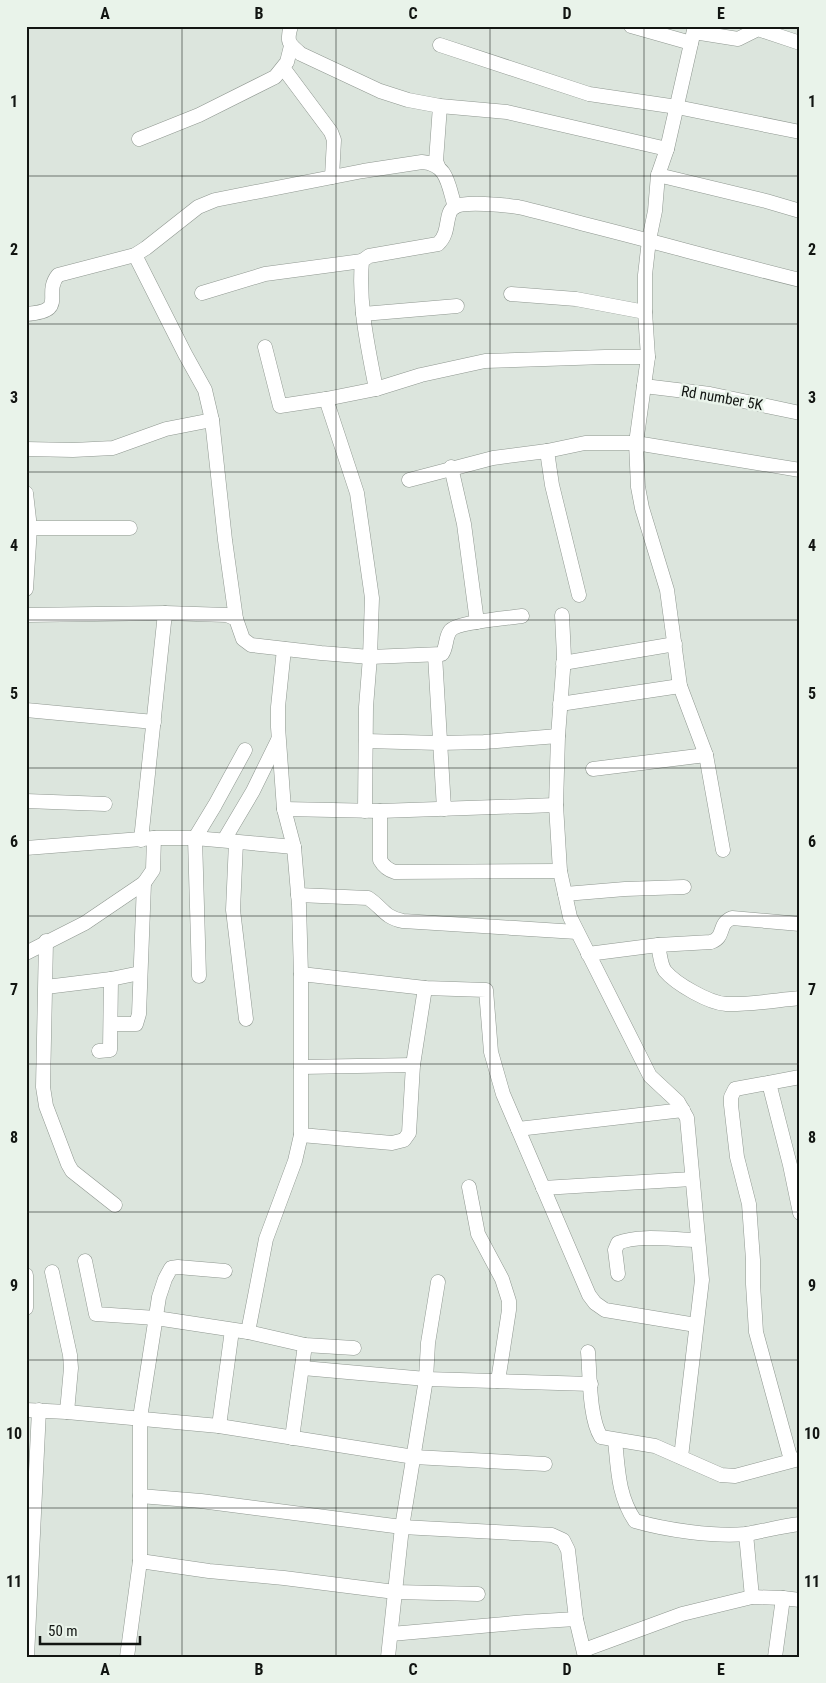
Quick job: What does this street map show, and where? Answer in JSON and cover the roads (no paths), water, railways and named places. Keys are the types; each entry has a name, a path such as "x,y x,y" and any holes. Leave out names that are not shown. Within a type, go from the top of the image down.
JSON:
{"street":[{"path":"291,26 288,40 291,46 301,54 380,91 408,100 440,106 506,112 667,149"},
{"path":"631,26 738,39 758,29 800,43"},
{"path":"693,34 667,149 658,175 655,210 645,275 648,357 636,443 638,487 642,508 667,590 680,686 706,754 723,850"},
{"path":"440,45 589,94 677,107 800,132"},
{"path":"139,139 199,115 275,78 284,69 291,46"},
{"path":"284,69 331,132 334,140 332,177"},
{"path":"438,166 436,160 440,106"},
{"path":"26,314 48,310 52,304 53,281 58,275 135,255 198,207 215,200 332,177 432,162 444,172 455,207"},
{"path":"658,175 800,211"},
{"path":"202,293 265,274 362,261 369,256 438,244 444,238 450,212 455,207 467,204 516,207 800,280"},
{"path":"135,255 185,354 206,390 212,420 236,619 243,639 251,645 370,657 434,655 442,654 446,648 450,631 455,627 522,616"},
{"path":"362,261 363,314 376,389"},
{"path":"511,294 576,299 645,312"},
{"path":"363,314 457,306"},
{"path":"265,347 280,406 376,389 421,375 485,361 648,357"},
{"name":"Rd number 5K","path":"644,386 710,394 800,413"},
{"path":"326,399 357,493 372,598 366,707 365,811"},
{"path":"26,449 74,450 112,448 166,429 212,420"},
{"path":"409,480 493,458 547,451 585,442 636,443 800,470"},
{"path":"547,451 554,494 578,595"},
{"path":"451,468 464,524 477,622"},
{"path":"26,494 30,528 26,589"},
{"path":"30,528 130,528"},
{"path":"26,615 165,613 228,615 236,619"},
{"path":"26,953 46,941 86,923 144,883 153,870 148,839 154,722 165,613"},
{"path":"562,615 563,663 556,805 560,871 570,917 650,1076 678,1102 687,1118 702,1280 681,1456"},
{"path":"563,663 675,644"},
{"path":"248,1332 266,1239 295,1161 301,1135 301,974 298,895 294,847 284,809 279,738 278,707 284,649"},
{"path":"434,655 444,809"},
{"path":"560,704 680,686"},
{"path":"26,710 154,722"},
{"path":"366,741 484,742 558,736"},
{"path":"246,1019 233,910 230,841 279,738"},
{"path":"199,976 195,838 244,750"},
{"path":"593,769 706,754"},
{"path":"26,801 105,804"},
{"path":"284,809 380,811 556,805"},
{"path":"380,811 380,860 384,866 396,872 560,871"},
{"path":"26,848 148,839 195,838 294,847"},
{"path":"110,1024 136,1024 139,1014 144,883"},
{"path":"565,894 684,886"},
{"path":"298,895 368,898 395,920 577,932"},
{"path":"588,954 658,945 706,943 717,940 723,924 726,920 732,918 800,924"},
{"path":"46,941 43,1087 46,1106 72,1171 115,1205"},
{"path":"658,945 662,965 666,972 683,985 708,999 727,1004 800,998"},
{"path":"46,987 111,979 140,973"},
{"path":"301,974 425,988 486,990 491,1052 504,1094 589,1295 595,1303 605,1310 696,1325"},
{"path":"99,1051 110,1050 111,979"},
{"path":"301,1135 392,1143 404,1140 409,1133 413,1065 425,988"},
{"path":"301,1067 413,1065"},
{"path":"588,1352 593,1418 596,1429 601,1436 656,1446 721,1475 735,1476 795,1460 756,1332 752,1230 749,1204 737,1157 730,1105 731,1096 735,1090 800,1077"},
{"path":"769,1083 800,1212"},
{"path":"518,1129 683,1110"},
{"path":"543,1188 692,1179"},
{"path":"469,1187 478,1234 502,1279 509,1301 498,1381"},
{"path":"618,1274 614,1250 618,1243 628,1239 698,1240"},
{"path":"86,1261 96,1314 156,1318 248,1332 305,1345 354,1348"},
{"path":"127,1657 140,1560 140,1418 158,1297 171,1268 178,1267 225,1272"},
{"path":"52,1272 70,1355 71,1368 67,1412"},
{"path":"26,1275 26,1308"},
{"path":"388,1657 402,1527 426,1380 428,1343 438,1282"},
{"path":"218,1426 232,1330"},
{"path":"292,1438 305,1345"},
{"path":"302,1368 426,1380 591,1384"},
{"path":"27,1657 33,1410 218,1426 414,1456 545,1464"},
{"path":"615,1440 619,1481 626,1508 635,1521 650,1525 719,1534 746,1534 800,1524"},
{"path":"140,1496 201,1501 402,1527 552,1536 563,1540 568,1550 576,1619 584,1654 682,1614 752,1597 800,1600"},
{"path":"746,1534 752,1597"},
{"path":"140,1560 208,1571 284,1578 395,1592 478,1594"},
{"path":"775,1657 783,1598"},
{"path":"391,1634 576,1619"}]}
